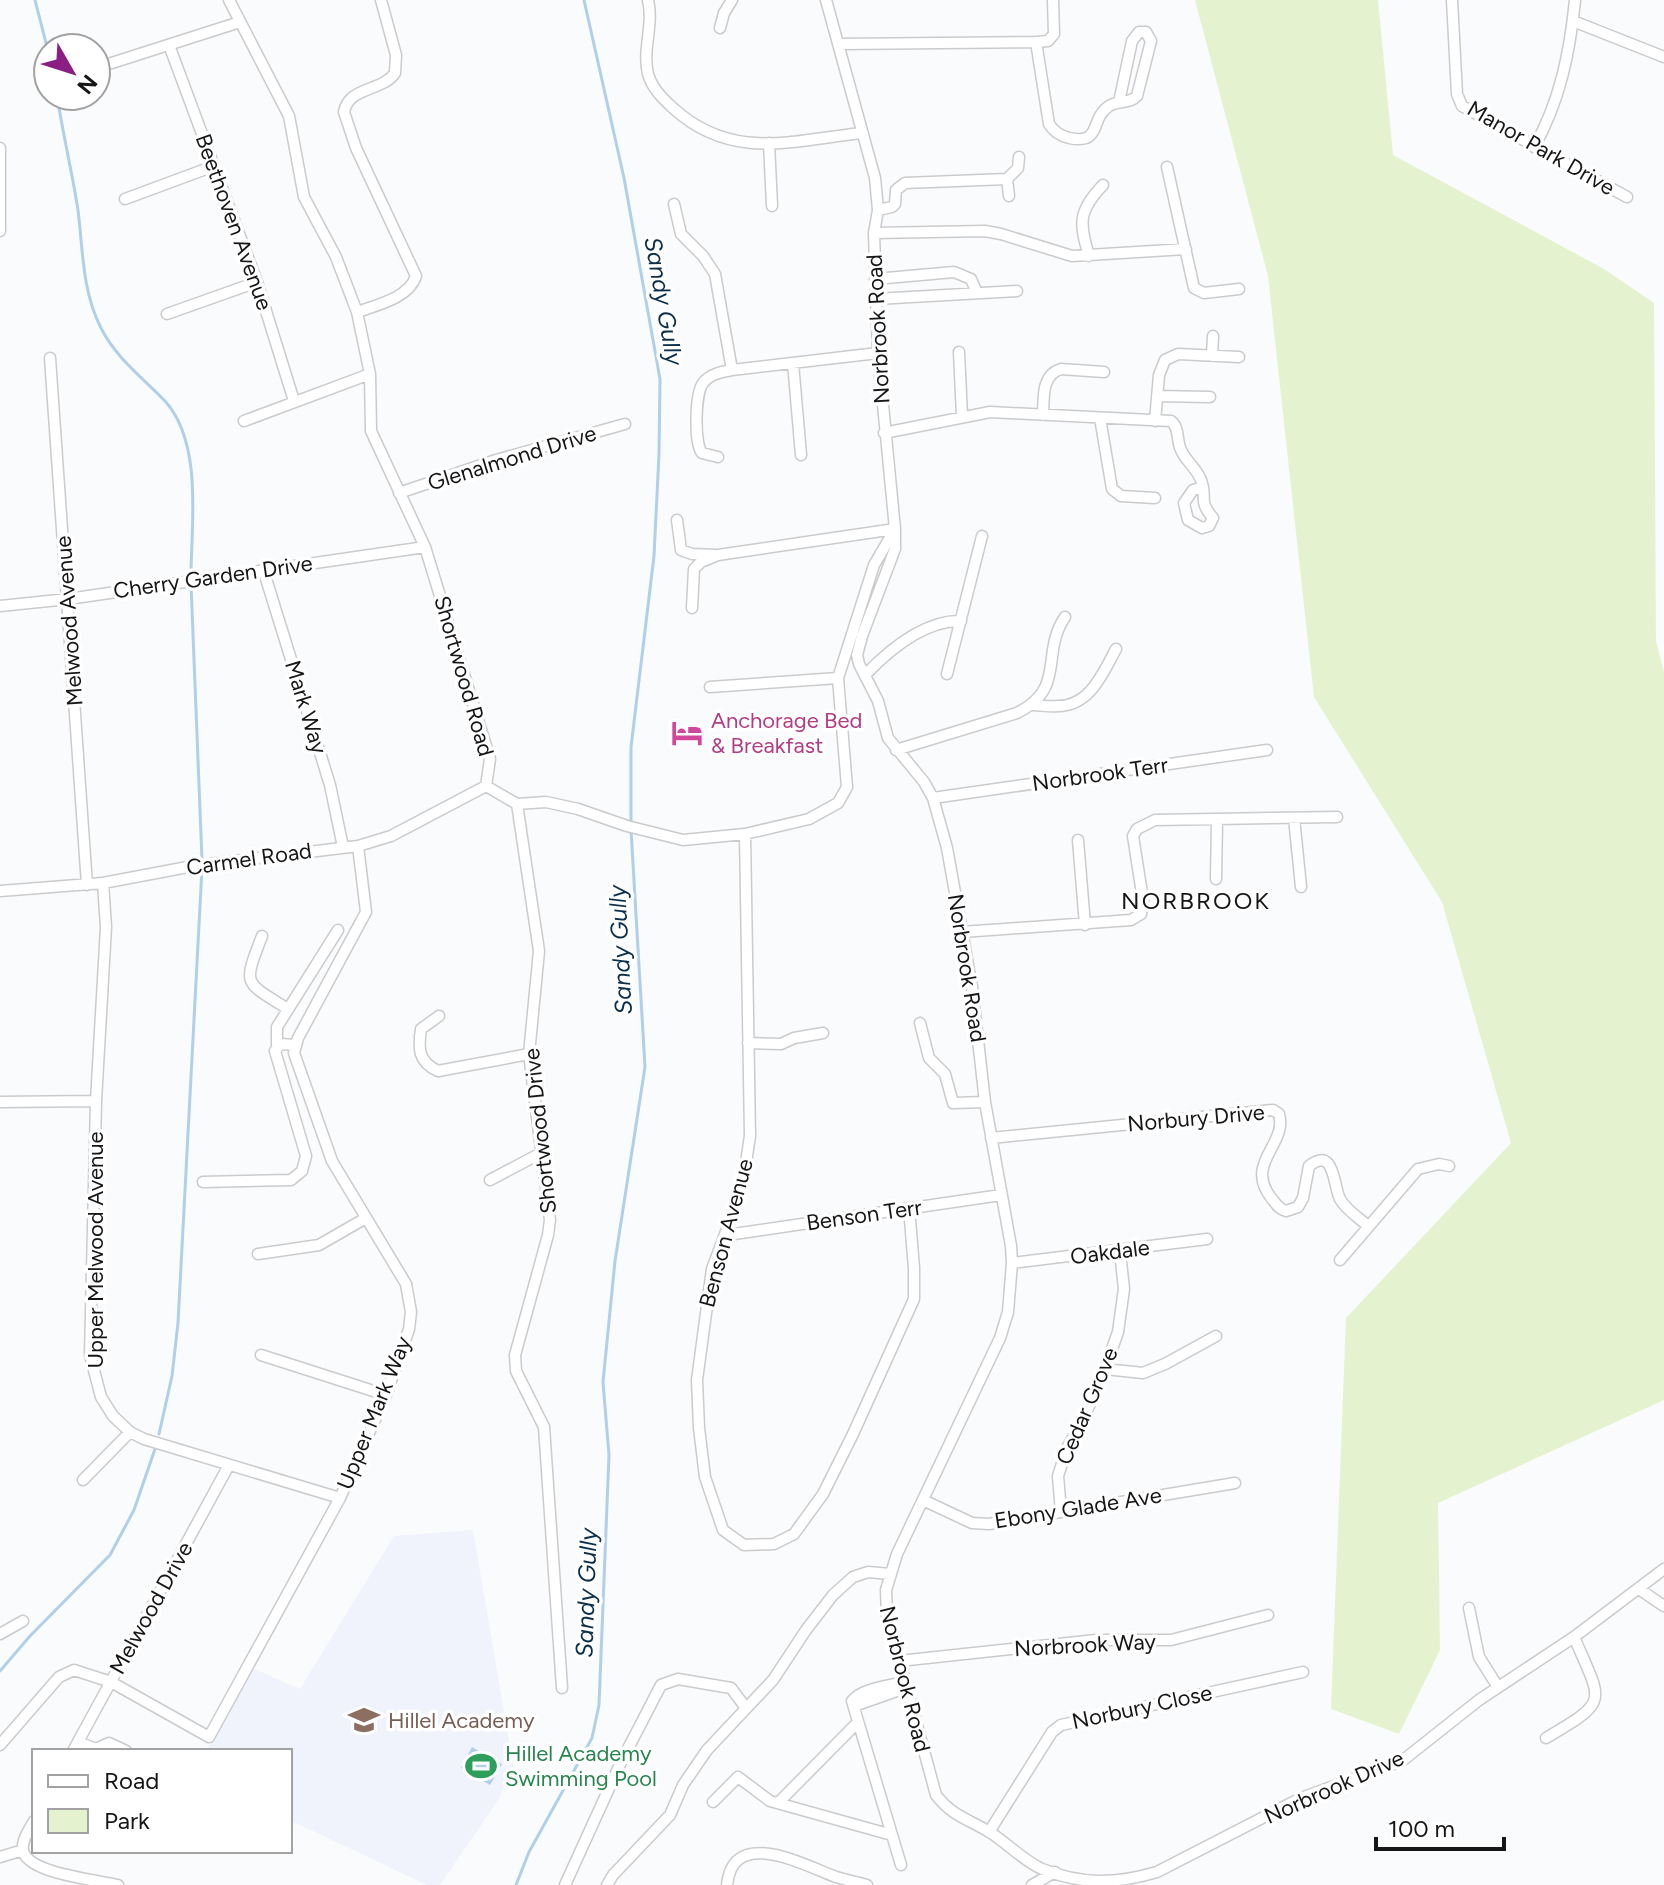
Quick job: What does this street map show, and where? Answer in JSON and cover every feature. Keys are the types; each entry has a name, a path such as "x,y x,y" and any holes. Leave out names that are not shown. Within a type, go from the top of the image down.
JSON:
{"street":[{"name":"Shortwood Road","path":"229,0 289,116 304,197 336,257 357,312 370,374 371,431 425,547 490,759 486,786 517,804 546,802 578,809 673,840 745,834 809,819 838,803 843,797 848,777 838,678 874,565 895,529"},
{"path":"357,312 386,302 405,291 416,276 356,148 344,112 348,100 387,82 395,73 396,55 381,0"},
{"path":"648,0 652,20 646,65 655,89 688,121 714,136 755,144 861,133"},
{"path":"720,28 732,0"},
{"name":"Norbrook Road","path":"826,0 861,133 872,161 878,210 874,233 878,353 895,529 895,549 859,645 859,664 878,701 888,738 933,798 947,848 972,987 985,1102 1012,1263 1008,1312 1000,1338 925,1501 907,1533 890,1574 885,1600 936,1795 956,1816 989,1832 1041,1868 1055,1872"},
{"path":"838,44 1048,41 1054,34 1053,0"},
{"name":"Manor Park Drive","path":"1452,0 1457,94 1462,106 1627,197"},
{"path":"1534,147 1553,109 1564,71 1575,0"},
{"path":"1573,21 1664,57"},
{"path":"112,63 240,22"},
{"path":"1036,42 1049,124 1065,137 1088,138 1104,109 1119,102 1132,101 1137,96 1151,41 1149,33 1139,32 1132,41 1119,102"},
{"name":"Beethoven Avenue","path":"169,45 257,282 294,401"},
{"path":"769,143 772,206"},
{"path":"0,148 0,231"},
{"path":"878,210 892,207 896,190 905,183 1007,179 1016,172 1019,157"},
{"path":"125,199 214,166"},
{"path":"1167,167 1194,288 1204,293 1239,289"},
{"path":"1007,179 1009,196"},
{"path":"1089,256 1082,232 1083,211 1103,185"},
{"path":"674,204 681,234 703,256 715,274 722,298 732,370"},
{"path":"874,233 985,231 1072,256 1186,249"},
{"path":"875,279 954,272 971,279 977,293"},
{"path":"167,314 257,282"},
{"path":"876,299 1017,291"},
{"path":"1212,356 1213,336"},
{"path":"959,352 962,416"},
{"path":"718,457 702,453 696,442 699,393 702,384 709,378 732,370 878,353"},
{"path":"1155,421 1159,375 1165,360 1178,354 1239,357"},
{"name":"Melwood Avenue","path":"50,358 87,885"},
{"path":"793,363 801,455"},
{"path":"1043,415 1044,390 1049,376 1055,371 1104,372"},
{"path":"244,421 370,374"},
{"path":"1157,396 1210,397"},
{"path":"884,433 990,412 1171,421 1175,424 1181,450 1198,473 1203,487"},
{"path":"1100,418 1112,489 1121,496 1155,498"},
{"name":"Glenalmond Drive","path":"399,493 496,460 625,424"},
{"path":"677,520 681,550 692,554 718,555"},
{"path":"692,608 694,569 701,562 718,555 895,529"},
{"path":"947,674 982,536"},
{"name":"Cherry Garden Drive","path":"0,606 68,599 425,547"},
{"name":"Mark Way","path":"263,569 330,785 343,847"},
{"path":"896,750 1017,713 1032,705 1041,697 1048,683 1057,629 1065,617"},
{"path":"865,675 892,648 940,624 961,621"},
{"path":"1032,705 1062,706 1086,696 1116,649"},
{"path":"710,687 838,678"},
{"name":"Norbrook Terr","path":"933,798 1267,750"},
{"name":"Carmel Road","path":"0,891 103,883 193,866 358,846 391,836 486,786"},
{"name":"Shortwood Drive","path":"517,804 539,951 529,1054 550,1207 548,1235 515,1355 516,1371 544,1427 562,1688"},
{"path":"962,932 1131,920 1141,914 1143,900 1133,836 1137,829 1155,820 1337,817"},
{"path":"1294,818 1301,887"},
{"path":"1216,879 1217,820"},
{"name":"Benson Avenue","path":"745,834 750,1136 745,1169 727,1235 712,1269 697,1380 701,1456 712,1502 723,1530 744,1545 774,1544 794,1534 823,1494 914,1299 909,1208"},
{"path":"1078,840 1085,925"},
{"path":"277,1045 295,1045 366,912 358,846"},
{"name":"Upper Melwood Avenue","path":"103,883 106,927 96,1101 90,1355 101,1397 113,1416 130,1432 144,1439 340,1498"},
{"path":"203,1182 291,1180 302,1171 306,1156 275,1051 277,1027 338,930"},
{"path":"262,936 249,971 249,981 256,989 288,1009"},
{"path":"439,1016 421,1029 418,1047 421,1057 432,1069 438,1071 529,1054"},
{"path":"920,1023 929,1058 945,1074 953,1103 985,1102"},
{"path":"748,1043 781,1044 794,1038 823,1033"},
{"name":"Upper Mark Way","path":"111,1682 209,1737 340,1498 386,1395 409,1329 410,1297 406,1284 332,1161 296,1061 295,1045"},
{"path":"0,1102 96,1101"},
{"name":"Norbury Drive","path":"991,1138 1273,1110 1280,1117 1280,1125 1261,1176 1266,1192 1279,1208 1286,1211 1298,1207 1303,1198 1309,1166 1316,1161 1325,1162 1332,1167 1341,1201 1368,1226"},
{"path":"490,1180 543,1152"},
{"path":"1340,1260 1418,1169 1439,1164 1449,1166"},
{"name":"Benson Terr","path":"727,1235 1001,1195"},
{"path":"258,1254 319,1245 366,1218"},
{"name":"Oakdale","path":"1012,1263 1207,1239"},
{"name":"Cedar Grove","path":"1061,1512 1058,1476 1067,1448 1083,1420 1118,1332 1124,1289 1120,1252"},
{"path":"1105,1369 1143,1373 1216,1336"},
{"path":"261,1355 386,1395"},
{"path":"83,1480 130,1432"},
{"name":"Melwood Drive","path":"75,1746 229,1465"},
{"name":"Ebony Glade Ave","path":"925,1501 972,1523 989,1524 1235,1483"},
{"name":"Norbrook Drive","path":"1055,1872 1104,1883 1157,1872 1301,1798 1402,1761 1498,1687 1574,1637 1664,1569"},
{"path":"607,1885 621,1865 670,1815 683,1785 707,1750 773,1680 833,1595 853,1577 868,1572 890,1574"},
{"path":"1639,1589 1664,1606"},
{"path":"1469,1608 1479,1657 1498,1687"},
{"name":"Norbrook Way","path":"899,1661 1096,1640 1171,1640 1268,1615"},
{"path":"0,1634 23,1621"},
{"path":"1546,1738 1585,1715 1595,1704 1597,1696 1574,1637"},
{"path":"0,1745 66,1672 82,1671 111,1682"},
{"name":"Norbury Close","path":"989,1832 1052,1732 1061,1725 1303,1672"},
{"path":"565,1885 621,1762 661,1685 678,1679 731,1688 746,1708"},
{"path":"901,1865 854,1706 905,1685"},
{"path":"778,1803 858,1722"},
{"path":"75,1746 96,1749 109,1743 122,1749"},
{"path":"713,1802 738,1777 765,1799 892,1835"},
{"path":"32,1825 23,1850 30,1861 41,1867 118,1885"},
{"path":"0,1857 23,1850"},
{"path":"727,1885 728,1870 735,1861 749,1854 768,1854 787,1857 867,1885"},
{"path":"1032,1885 1055,1872"}],"shaded area":[{"name":"Hillel Academy","path":"473,1530 513,1765 498,1800 440,1885 427,1885 292,1821 292,1749 208,1749 248,1666 300,1689 394,1536"}],"green space":[{"path":"1195,0 1378,0 1393,155 1604,269 1654,303 1656,641 1664,672 1664,1400 1438,1503 1440,1650 1399,1734 1331,1709 1346,1318 1511,1143 1442,902 1314,697 1268,276"}],"water":[{"name":"Hillel Academy Swimming Pool","path":"472,1747 502,1764 490,1785 461,1768"}],"waterway":[{"path":"35,0 43,32"},
{"name":"Sandy Gully","path":"516,1885 529,1852 592,1738 599,1705 609,1455 603,1382 615,1261 645,1067 631,830 631,747 654,556 660,379 624,178 584,0"},
{"path":"60,112 78,210 87,285 95,314 114,349 165,401 177,418 185,438 192,482 191,571"},
{"path":"191,584 202,860"},
{"path":"159,1434 172,1376 178,1323 202,868"},
{"path":"0,1671 110,1555 134,1510 155,1449"}],"place":[{"name":"Anchorage Bed & Breakfast","path":"687,733"},
{"name":"Hillel Academy","path":"364,1720"},
{"name":"Hillel Academy Swimming Pool","path":"481,1766"}],"district":[{"name":"NORBROOK","path":"1196,900"}]}
